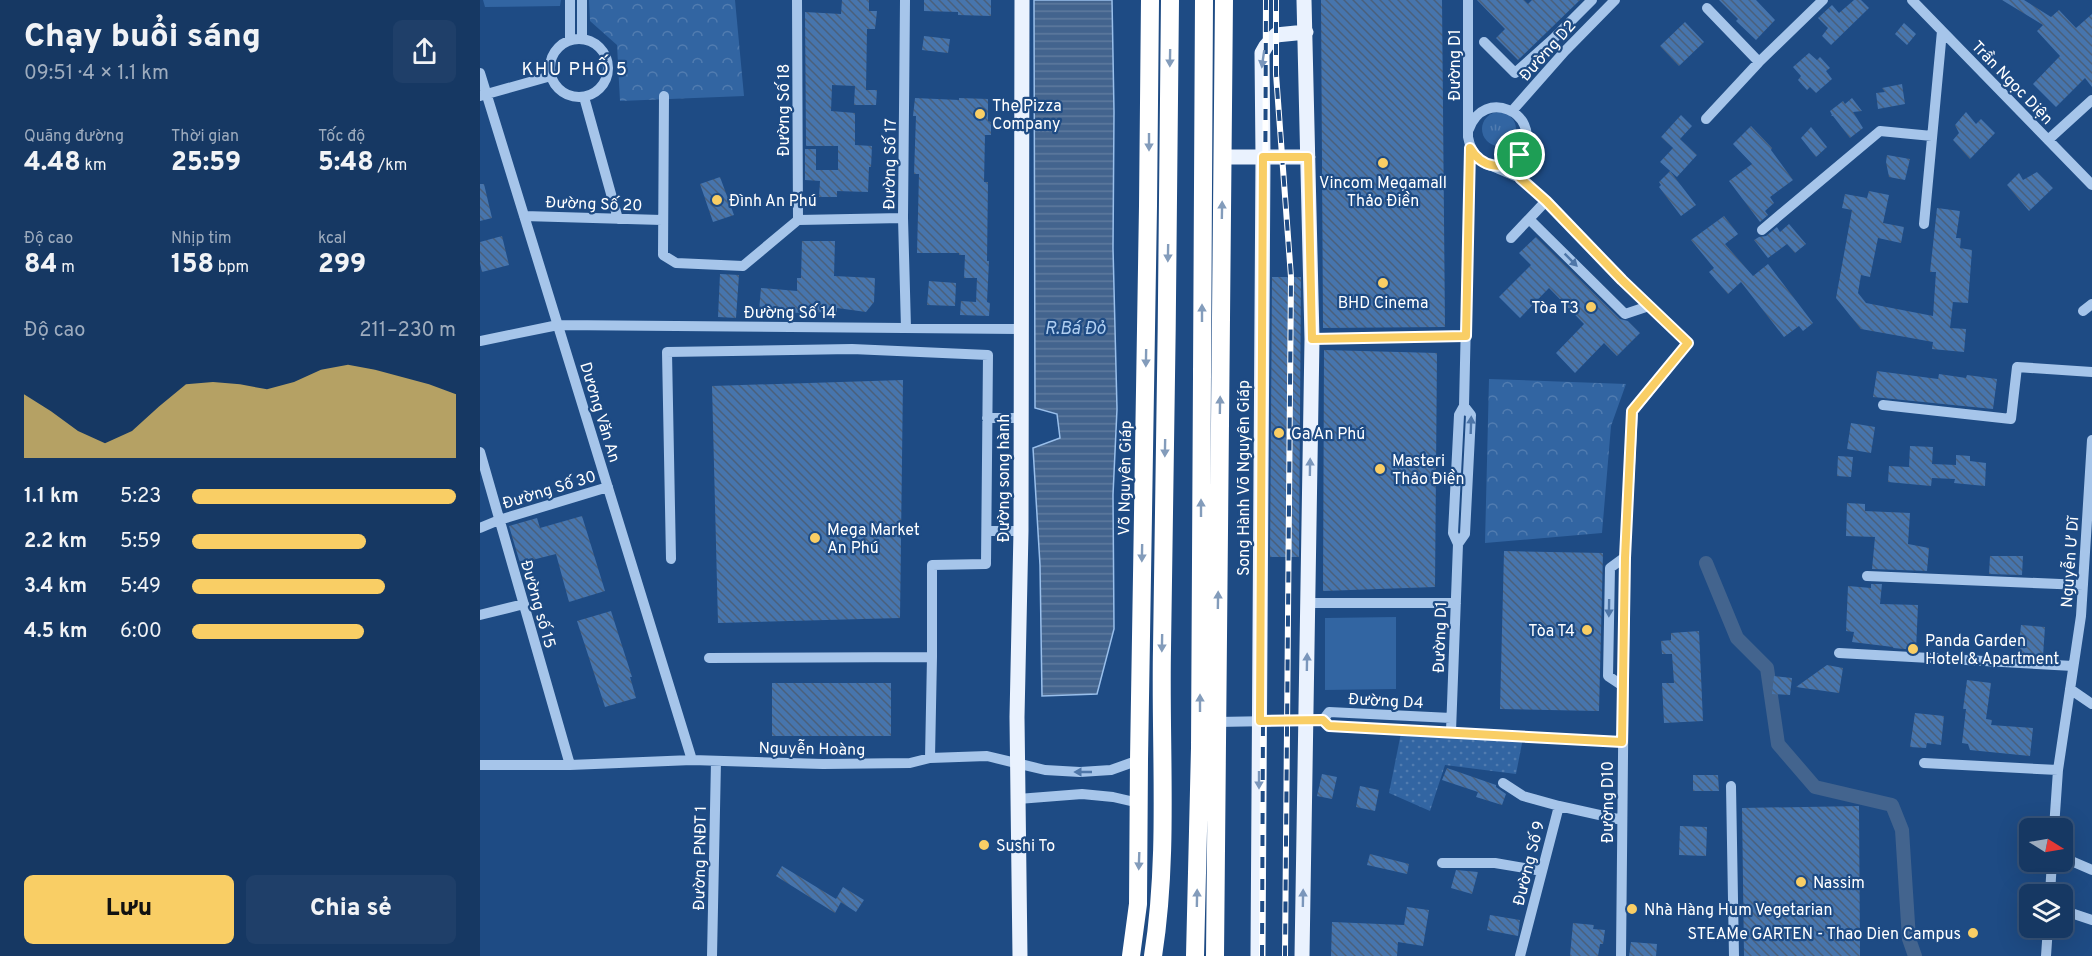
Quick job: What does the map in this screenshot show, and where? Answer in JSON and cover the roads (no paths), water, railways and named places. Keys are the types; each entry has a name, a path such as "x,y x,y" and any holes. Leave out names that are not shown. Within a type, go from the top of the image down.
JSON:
{"highway":[{"name":"Võ Nguyên Giáp","path":"1131,956 1138,904 1150,0"},
{"path":"1153,956 1158,926 1163,852 1162,667 1170,0"},
{"path":"1195,956 1200,736 1204,0"},
{"path":"1215,956 1224,0"}],"main road":[{"name":"Đường song hành","path":"1020,956 1018,763 1022,0"},
{"path":"1302,956 1312,339 1304,0"},
{"name":"Song Hành Võ Nguyên Giáp","path":"1258,956 1262,54 1276,35 1306,32"},
{"path":"1222,157 1308,157"}],"street":[{"path":"570,0 570,39"},
{"path":"582,0 582,39"},
{"name":"Đường Số 18","path":"797,0 798,220"},
{"name":"Đường Số 17","path":"905,0 903,218 906,328"},
{"name":"Đường D1","path":"1468,0 1469,129"},
{"path":"1484,42 1515,73 1594,0 1606,10"},
{"name":"Đường D2","path":"1512,111 1565,51 1615,0"},
{"path":"1706,119 1823,0"},
{"name":"Trần Ngọc Diện","path":"1912,0 2092,185"},
{"path":"1707,8 1760,62"},
{"path":"1924,224 1942,31"},
{"path":"570,39 582,39 594,44 605,55 608,72 603,85 592,94 577,98 565,94 555,86 550,65 553,56 563,44 570,39"},
{"path":"1553,39 1565,51"},
{"name":"Dương Văn An","path":"480,73 483,95 524,216 692,760"},
{"path":"483,95 551,76"},
{"name":"Đường Số 20","path":"664,96 663,255 676,263 743,266 798,220"},
{"path":"584,97 618,219"},
{"path":"2048,140 2092,100"},
{"path":"1491,166 1507,165 1520,155 1524,148 1526,131 1524,123 1512,111 1495,107 1486,109 1472,121 1469,129 1470,148 1475,156 1491,166 1520,178 1546,201 1649,306 1625,314 1529,219"},
{"path":"1762,230 1880,131 1932,136"},
{"name":"Đường D1","path":"1451,731 1458,544 1465,534 1471,415 1464,406 1470,148"},
{"path":"1520,155 1520,178"},
{"path":"1511,238 1546,201"},
{"name":"Đường Số 20","path":"524,216 662,220"},
{"path":"798,220 903,218"},
{"name":"Đường D10","path":"1621,956 1625,558 1632,411 1688,343 1649,306"},
{"path":"480,341 558,325"},
{"name":"Đường Số 14","path":"558,325 1022,329"},
{"path":"1312,339 1466,336"},
{"path":"671,559 667,352 852,349 988,355 986,564 932,565 930,758"},
{"path":"1883,405 2011,419 2018,367 2092,372"},
{"path":"987,418 1021,418"},
{"name":"Nguyễn Ư Dĩ","path":"2055,818 2058,770 2089,549 2092,440"},
{"name":"Đường số 15","path":"480,452 483,471 570,765"},
{"name":"Đường Số 30","path":"480,528 499,520 608,487"},
{"path":"987,531 1021,531"},
{"path":"1867,576 2083,585"},
{"path":"1308,603 1456,603"},
{"path":"480,615 524,604"},
{"path":"1839,653 2073,666"},
{"path":"709,658 932,657"},
{"path":"2070,689 2092,704"},
{"name":"Đường D4","path":"1323,720 1329,712 1451,718"},
{"path":"1365,728 1366,714"},
{"name":"Đường D4","path":"1217,722 1323,720 1329,726 1622,742"},
{"name":"Nguyễn Hoàng","path":"480,765 570,765 692,760 867,764 910,763 930,758 987,756 1054,771 1095,772 1111,770 1139,760"},
{"name":"Đường PNĐT 1","path":"712,956 716,761"},
{"path":"1924,763 2058,770"},
{"path":"1503,783 1523,796 1558,806"},
{"path":"1731,786 1734,956"},
{"path":"1018,799 1082,794 1113,796 1139,802"},
{"name":"Đường Số 9","path":"1520,956 1558,806 1622,820"},
{"path":"1442,862 1495,863 1542,871"},
{"path":"2073,862 2092,870"},
{"path":"2073,914 2092,920"},
{"path":"2046,956 2047,938"}],"water":[{"name":"R.Bá Đỏ","path":"1034,0 1112,0 1113,248 1117,409 1113,495 1114,629 1097,694 1042,696 1040,565 1033,448 1060,438 1057,414 1035,408"}],"waterway":[{"path":"1706,563 1737,638 1767,668 1778,744 1815,787 1892,805 1902,830 1909,939 1915,956"}],"railway":[{"path":"1262,956 1266,0"},
{"path":"1276,0 1276,74 1291,277 1285,956"}],"place":[{"name":"The Pizza Company","path":"980,114"},
{"name":"Vincom Megamall Thảo Điền","path":"1383,163"},
{"name":"Đình An Phú","path":"717,200"},
{"name":"BHD Cinema","path":"1383,283"},
{"name":"Tòa T3","path":"1591,307"},
{"name":"Ga An Phú","path":"1279,433"},
{"name":"Masteri Thảo Điền","path":"1380,469"},
{"name":"Mega Market An Phú","path":"815,538"},
{"name":"Tòa T4","path":"1587,630"},
{"name":"Panda Garden Hotel & Apartment","path":"1913,649"},
{"name":"Sushi To","path":"984,845"},
{"name":"Nassim","path":"1801,882"},
{"name":"Nhà Hàng Hum Vegetarian","path":"1632,909"},
{"name":"STEAMe GARTEN - Thao Dien Campus","path":"1973,933"}],"district":[{"name":"KHU PHỐ 5","path":"575,69"}]}
